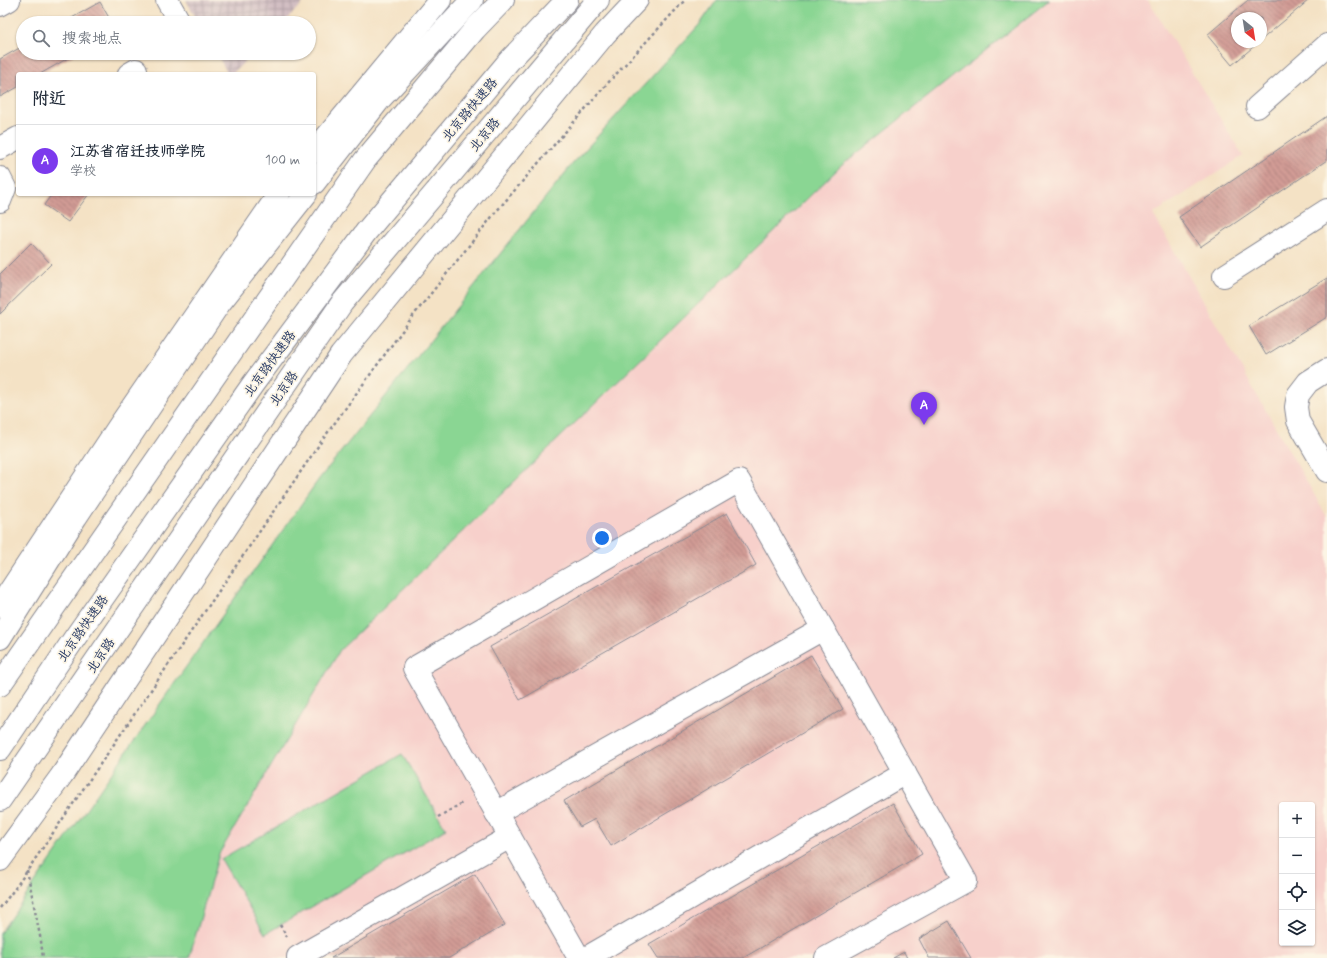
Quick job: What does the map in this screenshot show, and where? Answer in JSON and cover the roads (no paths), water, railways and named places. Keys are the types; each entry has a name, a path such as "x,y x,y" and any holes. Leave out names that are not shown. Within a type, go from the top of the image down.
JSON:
{"main road":[{"path":"0,5 9,0"},
{"path":"166,0 176,16"},
{"path":"316,150 440,0"},
{"path":"316,180 380,99 472,0"},
{"path":"0,685 365,160 475,29 503,0"},
{"name":"北京路快速路","path":"0,749 79,632 253,384 361,239 509,61 567,0"},
{"name":"北京路","path":"0,800 342,303 598,0"},
{"path":"0,860 62,775 341,355 605,34 638,0"},
{"path":"1256,107 1327,45"},
{"path":"0,148 16,139"},
{"path":"0,178 5,188 0,201"},
{"path":"0,606 119,426 278,196"},
{"path":"0,638 76,517 219,304 304,196"},
{"path":"1224,276 1327,210"},
{"path":"1327,370 1308,382 1298,395 1296,408 1298,421 1327,472"},
{"path":"579,958 414,668 738,481 966,881 826,958"},
{"path":"496,813 823,629"},
{"path":"586,958 905,773"},
{"path":"298,958 510,837"}],"place":[{"name":"江苏省宿迁技师学院","path":"924,425"}]}
